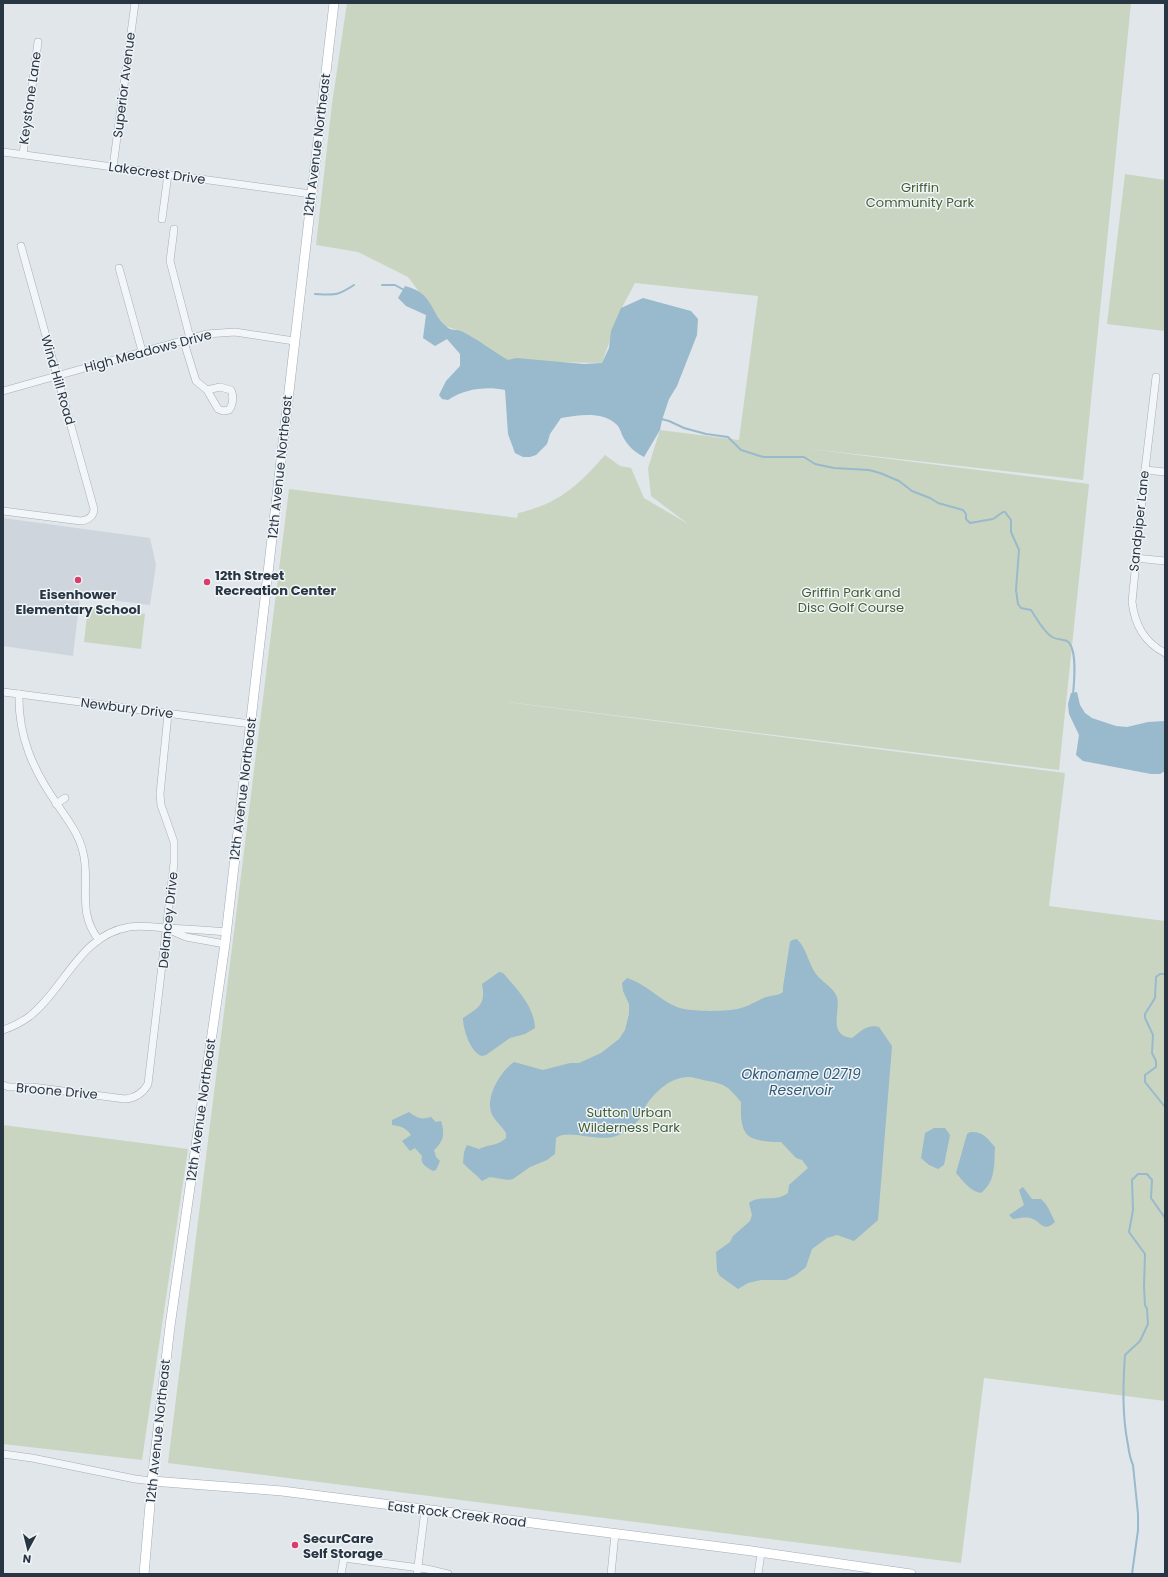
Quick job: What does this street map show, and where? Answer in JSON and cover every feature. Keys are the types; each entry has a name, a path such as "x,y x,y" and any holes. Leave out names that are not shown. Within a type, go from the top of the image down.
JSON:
{"main road":[{"name":"12th Avenue Northeast","path":"144,1574 152,1481 170,1326 225,944 334,3"},
{"name":"East Rock Creek Road","path":"152,1481 282,1491 911,1574"}],"street":[{"name":"Superior Avenue","path":"113,167 135,3"},
{"name":"Keystone Lane","path":"23,154 38,42"},
{"name":"Lakecrest Drive","path":"3,152 311,194"},
{"path":"162,219 168,174"},
{"path":"174,229 170,261 194,378 200,386 207,390"},
{"name":"Wind Hill Road","path":"3,511 77,521 85,520 93,515 94,509 93,500 21,246"},
{"path":"119,268 142,351"},
{"name":"High Meadows Drive","path":"3,390 186,339 213,333 225,332 294,341"},
{"name":"Sandpiper Lane","path":"1156,377 1132,593 1135,620 1138,628 1144,637 1165,653"},
{"path":"1145,470 1165,472"},
{"path":"1136,558 1165,561"},
{"name":"Newbury Drive","path":"3,692 250,724"},
{"path":"19,694 19,717 22,732 37,772 56,804 66,817 81,845 84,859 86,914 90,928 98,940"},
{"name":"Delancey Drive","path":"111,1096 125,1099 133,1098 140,1094 148,1084 175,846 161,805 160,794 168,714"},
{"path":"56,804 65,798"},
{"path":"3,1030 16,1025 30,1016 47,998 83,953 98,940 113,932 129,927 149,926 226,932"},
{"path":"166,928 186,937 225,944"},
{"name":"Broone Drive","path":"3,1085 10,1087 32,1087 111,1096"},
{"name":"East Rock Creek Road","path":"3,1454 32,1458 135,1479 152,1481"},
{"path":"417,1571 425,1510"},
{"path":"611,1574 615,1534"},
{"path":"758,1574 761,1553"},
{"path":"342,1574 344,1558 417,1571 448,1574"}],"shaded area":[{"name":"Eisenhower Elementary School","path":"3,518 150,538 156,565 150,605 80,596 73,656 3,646"}],"green space":[{"path":"347,3 1131,3 1083,480 802,448 1089,484 1059,770 507,702 1065,773 1049,906 1165,921 1165,1401 984,1378 961,1563 168,1463 289,489 517,518 518,513 556,499 576,485 605,455 620,466 631,468 644,498 688,524 651,496 648,468 660,430 739,440 758,296 635,283 620,311 602,363 508,361 460,331 445,326 408,277 358,252 316,245 332,104"},
{"path":"1125,174 1165,180 1165,331 1107,324"},
{"path":"88,607 145,614 141,649 84,642"},
{"path":"3,1125 188,1149 142,1460 3,1444"}],"water":[{"path":"405,286 421,293 441,321 449,328 459,330 467,334 508,360 516,358 584,364 602,363 609,348 611,331 621,308 643,298 691,311 698,319 697,335 677,386 669,399 660,430 644,457 637,453 629,445 624,439 619,428 611,420 604,417 590,415 561,418 550,434 547,444 536,455 523,457 515,453 508,434 505,390 490,388 475,389 461,393 448,400 442,399 439,395 446,381 460,366 460,354 447,339 435,346 423,338 426,315 406,306 398,298"},
{"path":"1077,692 1080,705 1085,713 1092,718 1116,726 1127,727 1148,722 1165,721 1165,771 1160,774 1151,774 1083,761 1076,755 1079,735 1069,714 1068,704 1071,693"},
{"name":"Oknoname 02719 Reservoir","path":"797,939 803,947 818,977 833,990 837,997 837,1027 840,1032 844,1036 852,1038 867,1028 875,1026 879,1027 892,1046 878,1220 854,1241 837,1235 827,1238 812,1249 806,1267 796,1275 786,1280 761,1280 748,1283 738,1289 720,1276 717,1271 716,1252 730,1242 733,1236 750,1221 752,1215 749,1203 753,1200 778,1198 783,1196 788,1193 789,1185 808,1168 802,1160 796,1158 781,1142 760,1140 748,1135 744,1130 742,1123 741,1102 729,1089 721,1084 694,1078 688,1077 676,1079 664,1086 651,1099 638,1120 630,1128 619,1135 603,1138 562,1135 556,1138 555,1154 547,1160 530,1167 513,1179 508,1180 490,1177 482,1181 463,1163 464,1152 467,1145 479,1149 497,1144 506,1138 506,1133 491,1112 490,1105 496,1084 504,1071 514,1062 543,1070 570,1063 579,1063 601,1053 619,1039 625,1030 629,1014 629,1004 623,991 622,983 627,978 634,980 670,1004 683,1009 709,1011 741,1008 766,997 783,992 790,942"},
{"path":"499,972 503,973 524,998 532,1012 535,1028 525,1034 510,1038 486,1055 482,1056 474,1050 468,1040 464,1028 463,1018 480,1005 483,997 482,984"},
{"path":"409,1112 419,1118 431,1117 436,1122 441,1121 443,1137 440,1144 434,1150 436,1157 440,1161 436,1170 433,1171 426,1167 422,1161 422,1156 415,1148 410,1151 402,1141 411,1135 405,1129 392,1125 392,1120"},
{"path":"934,1128 945,1128 950,1135 944,1165 938,1169 929,1165 921,1158 925,1133"},
{"path":"970,1132 982,1134 995,1147 992,1178 981,1193 970,1188 956,1173 967,1134"},
{"path":"1023,1187 1032,1199 1041,1199 1043,1201 1055,1222 1048,1227 1045,1227 1031,1218 1013,1219 1009,1215 1024,1205 1019,1190"}],"waterway":[{"path":"315,294 336,294 354,285"},
{"path":"382,285 395,285 404,290"},
{"path":"661,419 684,428 706,434 728,437 741,450 763,457 804,457 815,464 834,468 869,470 880,473 899,481 912,491 938,503 963,510 966,514 966,519 970,523 993,519 1005,512 1011,520 1011,532 1019,550 1016,590 1018,604 1021,608 1031,610 1046,632 1054,638 1067,641 1070,645 1074,658 1073,695"},
{"path":"1165,974 1160,974 1156,977 1155,998 1145,1014 1145,1018 1153,1035 1152,1053 1156,1061 1156,1067 1145,1075 1145,1082 1165,1107"},
{"path":"1132,1574 1138,1530 1138,1514 1133,1465 1129,1453 1124,1411 1123,1389 1125,1355 1140,1341 1148,1324 1144,1287 1145,1254 1129,1232 1133,1210 1132,1180 1138,1174 1147,1174 1152,1180 1151,1198 1165,1218"}],"place":[{"name":"Eisenhower Elementary School","path":"78,580"},
{"name":"12th Street Recreation Center","path":"207,582"},
{"name":"SecurCare Self Storage","path":"295,1545"}],"park label":[{"name":"Griffin Community Park","path":"920,194"},
{"name":"Griffin Park and Disc Golf Course","path":"851,600"},
{"name":"Sutton Urban Wilderness Park","path":"629,1120"}]}
